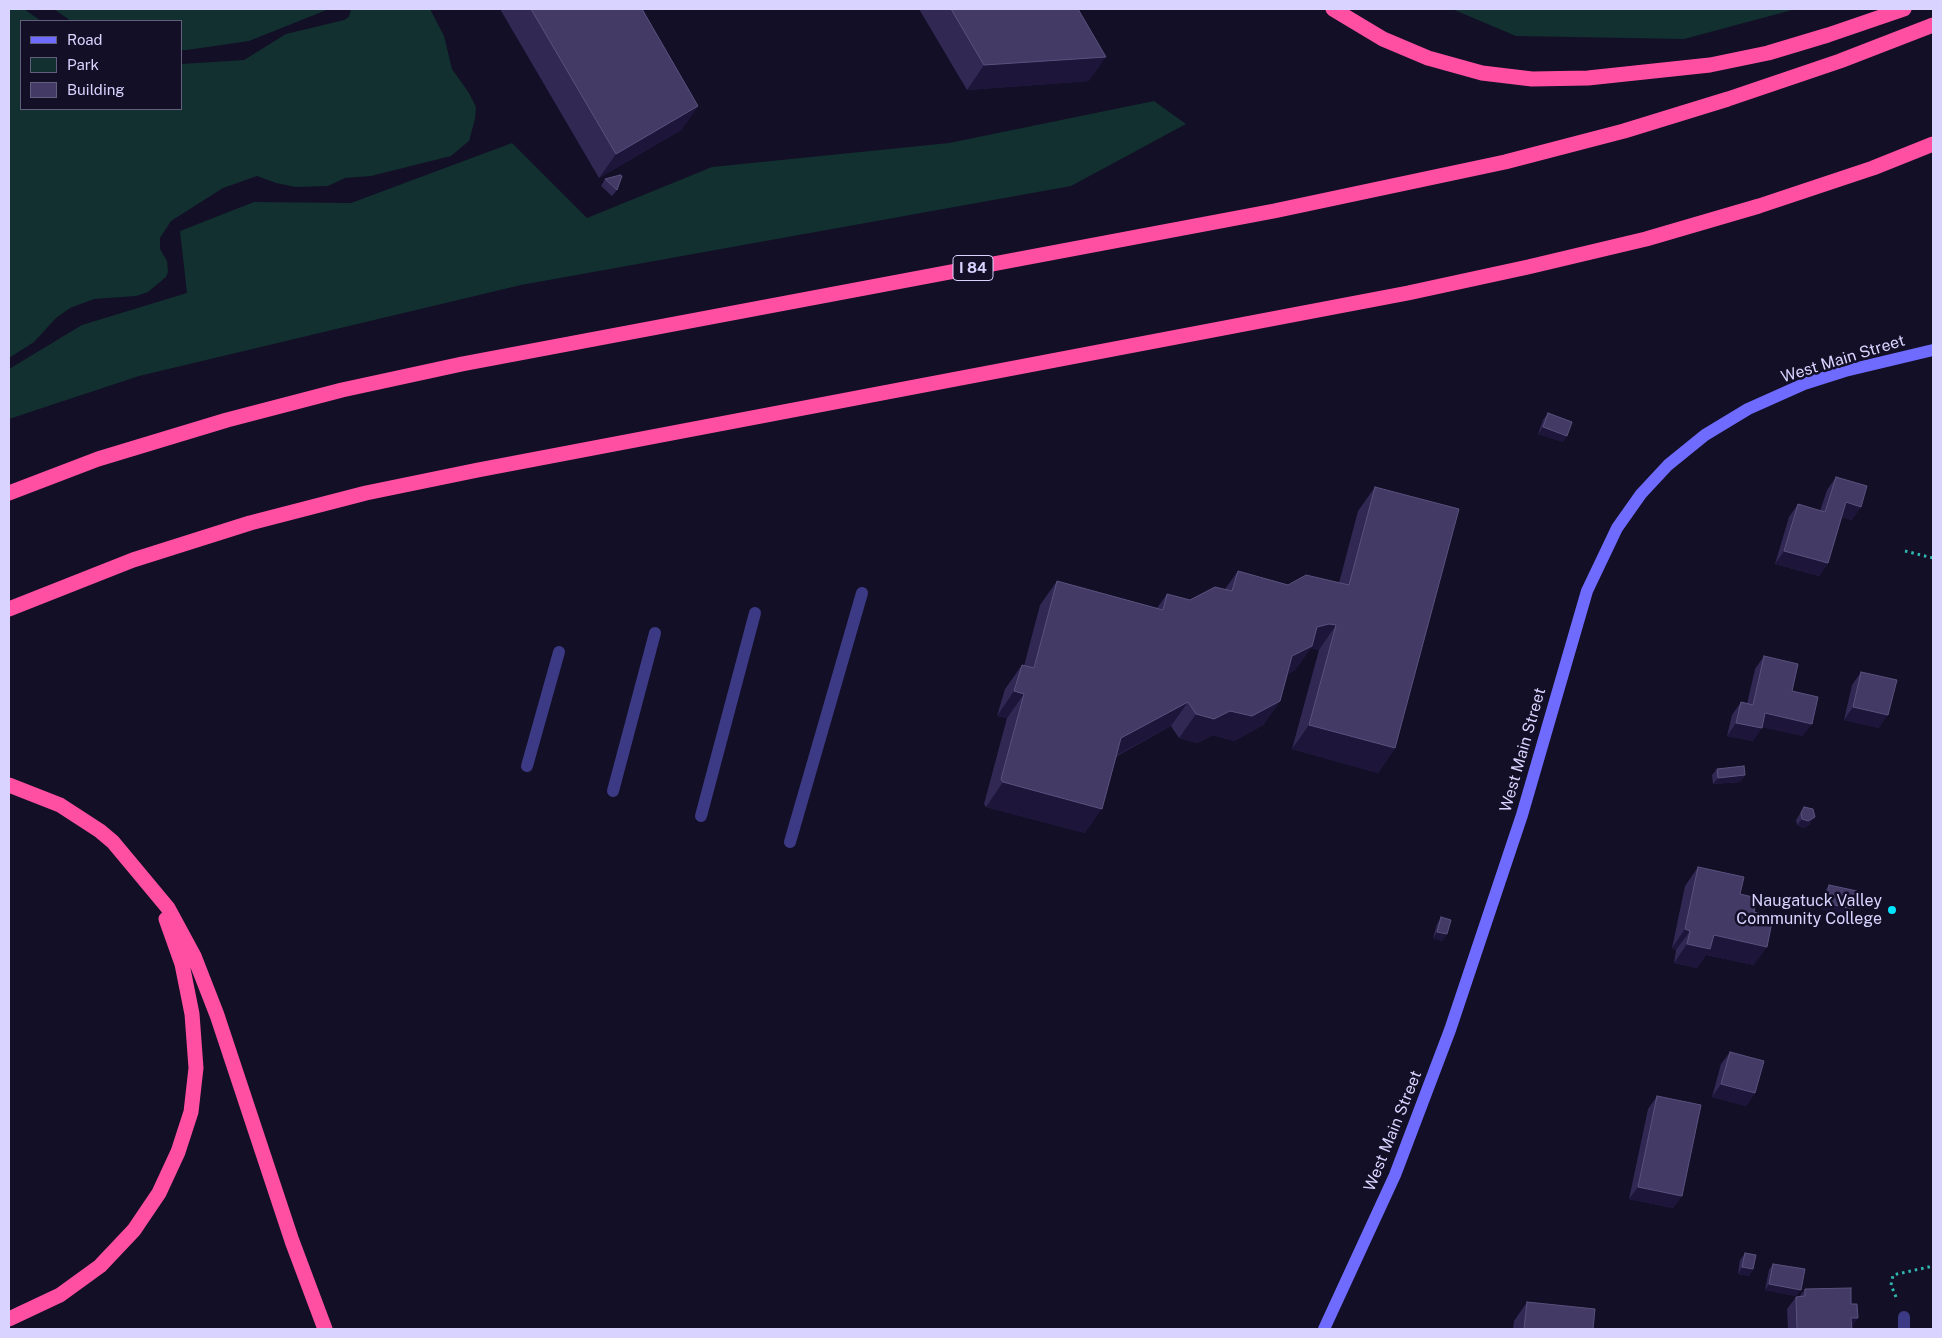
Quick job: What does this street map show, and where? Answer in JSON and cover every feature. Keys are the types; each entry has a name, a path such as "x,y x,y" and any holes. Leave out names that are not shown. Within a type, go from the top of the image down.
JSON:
{"highway":[{"path":"1333,9 1383,39 1428,58 1482,73 1532,79 1588,78 1710,65 1768,53 1904,9"},
{"name":"I 84","path":"9,492 107,457 227,420 342,390 462,364 1274,211 1505,162 1624,131 1728,99 1840,61 1933,25"},
{"path":"9,609 133,560 250,523 366,493 1408,293 1528,267 1646,238 1759,206 1874,168 1933,144"},
{"path":"9,786 60,805 113,842 168,908 194,956 217,1015 292,1241 325,1329"},
{"path":"9,1319 60,1294 100,1266 134,1230 159,1193 178,1152 191,1112 196,1068 192,1014 182,964 163,912 113,842"}],"main road":[{"name":"West Main Street","path":"1324,1329 1395,1175 1450,1030 1513,842 1587,591 1617,528 1641,494 1668,465 1705,435 1748,408 1804,384 1845,371 1933,350"}],"lane":[{"path":"790,842 862,593"},
{"path":"701,816 755,613"},
{"path":"613,791 655,633"},
{"path":"527,766 559,652"}],"path":[{"path":"1905,551 1933,558"},
{"path":"1904,1323 1891,1279 1898,1273 1933,1266"}],"green space":[{"path":"9,9 24,9 40,20 20,20 20,110 182,110 182,64 244,60 286,34 344,20 349,17 351,9 430,9 444,36 452,69 469,93 476,107 469,141 451,156 371,176 345,178 328,186 296,187 276,183 257,176 223,188 171,221 160,238 160,249 167,261 168,272 166,277 148,292 136,296 94,299 70,308 56,318 34,342 9,358"},
{"path":"54,9 329,9 249,41 187,50 182,50 182,20 70,20"},
{"path":"1452,9 1796,9 1684,39 1516,36"},
{"path":"1154,101 1186,124 1071,186 521,285 139,376 9,419 9,369 82,325 187,293 180,231 254,202 351,203 512,143 587,218 712,167 949,143"}],"building":[{"path":"531,9 642,9 698,106 616,154"},
{"path":"951,9 1078,9 1106,57 984,65"},
{"path":"622,176 617,190 605,179"},
{"path":"1548,413 1572,422 1567,436 1543,427"},
{"path":"1836,477 1867,486 1861,507 1846,502 1828,563 1784,551 1798,504 1825,512"},
{"path":"1375,487 1459,509 1395,748 1309,725 1336,625 1329,624 1317,627 1312,646 1292,656 1280,701 1252,716 1230,711 1214,719 1196,714 1188,702 1121,738 1102,809 1003,782 1001,779 1024,694 1014,691 1022,665 1034,668 1057,581 1163,610 1167,594 1190,600 1215,587 1232,591 1238,571 1288,585 1306,575 1349,585"},
{"path":"1764,656 1798,664 1792,691 1818,697 1812,724 1765,713 1762,728 1736,723 1741,702 1753,705"},
{"path":"1861,672 1897,680 1888,715 1853,707"},
{"path":"1744,766 1745,775 1718,778 1717,769"},
{"path":"1804,807 1813,809 1815,817 1808,821 1802,819 1801,813"},
{"path":"1698,867 1744,877 1740,894 1757,898 1754,912 1773,917 1767,947 1714,935 1710,949 1687,944 1690,931 1685,929"},
{"path":"1829,885 1857,891 1853,909 1825,903"},
{"path":"1441,917 1451,920 1447,934 1437,932"},
{"path":"1730,1052 1764,1061 1755,1093 1721,1084"},
{"path":"1657,1096 1701,1105 1682,1196 1638,1187"},
{"path":"1745,1253 1756,1255 1753,1269 1742,1267"},
{"path":"1773,1264 1805,1269 1801,1290 1769,1284"},
{"path":"1851,1288 1851,1304 1857,1304 1858,1318 1851,1318 1852,1329 1797,1329 1796,1297 1805,1296 1805,1289"},
{"path":"1527,1302 1595,1309 1593,1329 1524,1329"}],"place":[{"name":"Naugatuck Valley Community College","path":"1892,910"}]}
